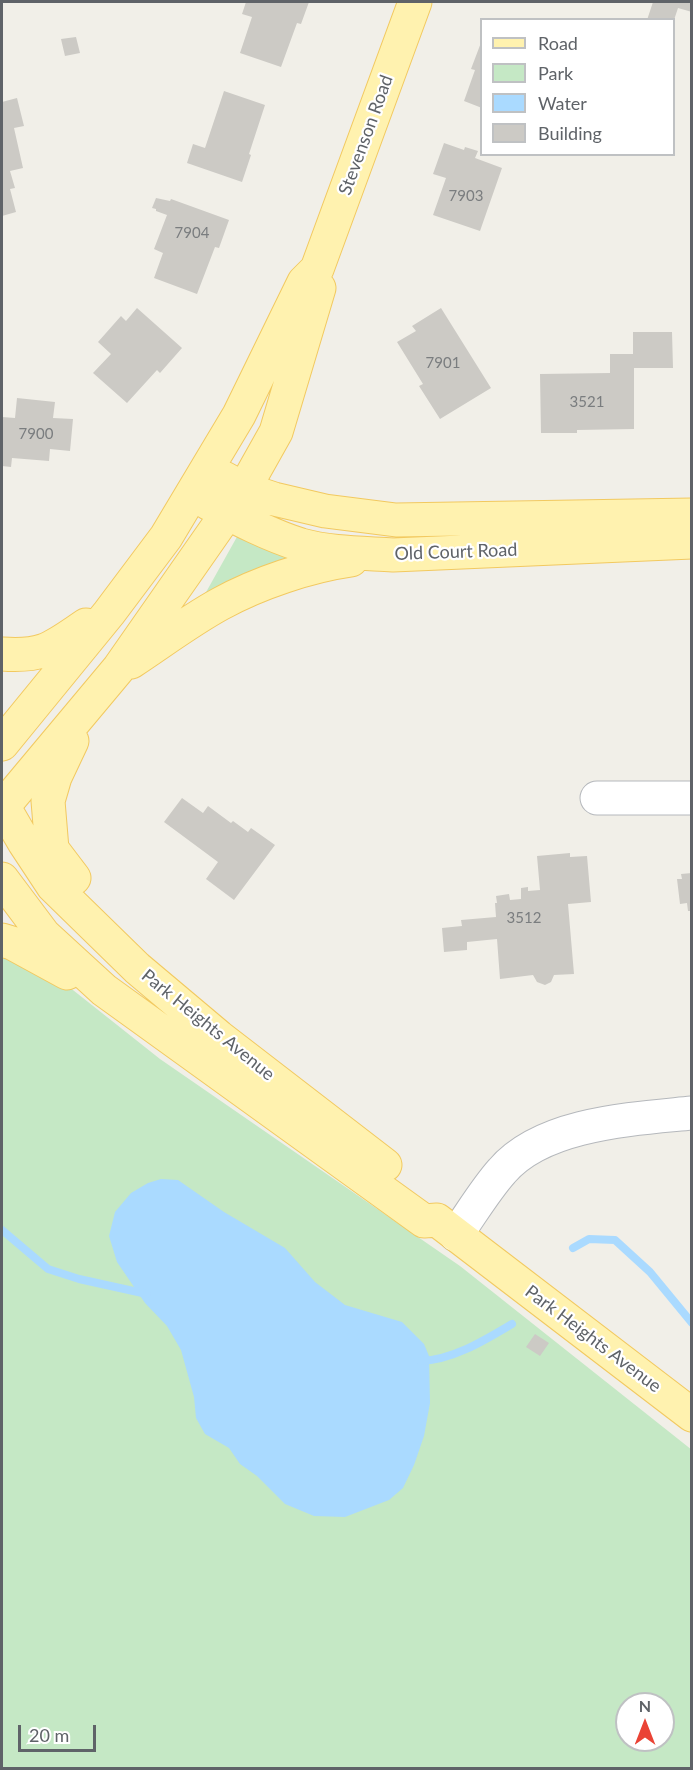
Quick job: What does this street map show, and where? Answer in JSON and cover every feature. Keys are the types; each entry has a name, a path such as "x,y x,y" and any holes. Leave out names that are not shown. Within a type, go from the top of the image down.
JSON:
{"main road":[{"name":"Stevenson Road","path":"199,482 239,416 304,282 317,269 415,2"},
{"name":"Stevenson Road","path":"236,501 276,432 320,286 317,269"},
{"name":"Old Court Road","path":"199,482 236,501 301,545 346,553 393,555 692,542"},
{"path":"2,744 166,537 199,482"},
{"name":"Old Court Road","path":"236,501 273,499 325,511 396,520 692,515"},
{"path":"2,806 119,668 236,501"},
{"path":"119,668 124,667 220,604 260,586 307,570 347,561 393,555"},
{"path":"2,654 27,655 51,649 108,613"},
{"path":"89,704 55,777 48,801 52,849 113,928 113,944"},
{"name":"Park Heights Avenue","path":"2,806 53,886 137,968 219,1037 436,1204 446,1227"},
{"name":"Park Heights Avenue","path":"2,879 44,935 104,990 424,1221 446,1227 692,1415"},
{"path":"2,940 12,943 92,987 104,990"}],"street":[{"path":"597,798 692,798"},
{"path":"446,1227 502,1170 529,1148 589,1126 692,1113"}],"green space":[{"path":"238,535 287,558 248,573 205,594"},
{"path":"2,950 54,975 160,1059 460,1266 692,1450 691,1768 2,1768"}],"water":[{"path":"161,1179 178,1180 224,1212 285,1248 315,1282 345,1305 402,1322 424,1344 429,1356 430,1403 424,1436 403,1488 389,1500 345,1517 314,1516 285,1504 257,1476 240,1464 229,1448 205,1434 196,1418 194,1397 181,1350 167,1326 145,1303 117,1262 109,1236 115,1212 131,1193 148,1183"}],"building":[{"path":"246,2 309,2 301,24 297,23 281,67 240,53 252,17 242,14"},
{"path":"653,2 692,2 692,12 678,8 675,18 648,18"},
{"path":"76,37 80,53 65,56 61,39"},
{"path":"480,45 480,107 464,101 475,70 471,69"},
{"path":"224,91 265,105 242,182 187,163 193,144 205,148"},
{"path":"17,98 24,126 14,128 23,168 10,171 15,188 10,189 16,212 2,216 2,102"},
{"path":"444,143 464,150 465,147 478,151 475,158 502,168 480,231 433,215 446,178 433,174"},
{"path":"156,198 170,201 171,199 229,220 219,248 215,247 197,294 154,278 163,253 154,249 167,215 152,208"},
{"path":"137,308 182,348 160,373 157,370 127,403 93,373 111,354 98,342 121,316 126,321"},
{"path":"441,308 491,388 440,419 419,386 423,384 397,342 416,331 412,326"},
{"path":"633,332 672,332 673,368 634,368 634,429 541,433 540,374 610,373 610,354 633,354"},
{"path":"17,398 55,402 53,418 73,419 70,451 50,449 49,461 12,458 11,467 2,466 2,417 15,418"},
{"path":"182,798 203,813 208,806 231,823 233,821 248,832 251,828 275,845 234,900 206,879 218,862 164,822"},
{"path":"570,853 570,857 587,856 591,902 568,904 574,974 554,975 551,982 545,985 537,982 533,975 500,979 497,939 467,942 467,950 444,952 442,928 462,926 461,920 496,917 496,896 509,894 510,900 521,899 521,888 528,887 528,891 540,890 537,856"},
{"path":"692,873 692,911 688,911 687,903 680,904 677,879 682,879 681,874"},
{"path":"535,1334 549,1343 540,1356 526,1347"}],"waterway":[{"path":"2,1230 48,1269 79,1279 147,1294"},
{"path":"573,1248 589,1239 615,1240 650,1272 692,1323"},
{"path":"421,1361 457,1353 512,1324"}]}
